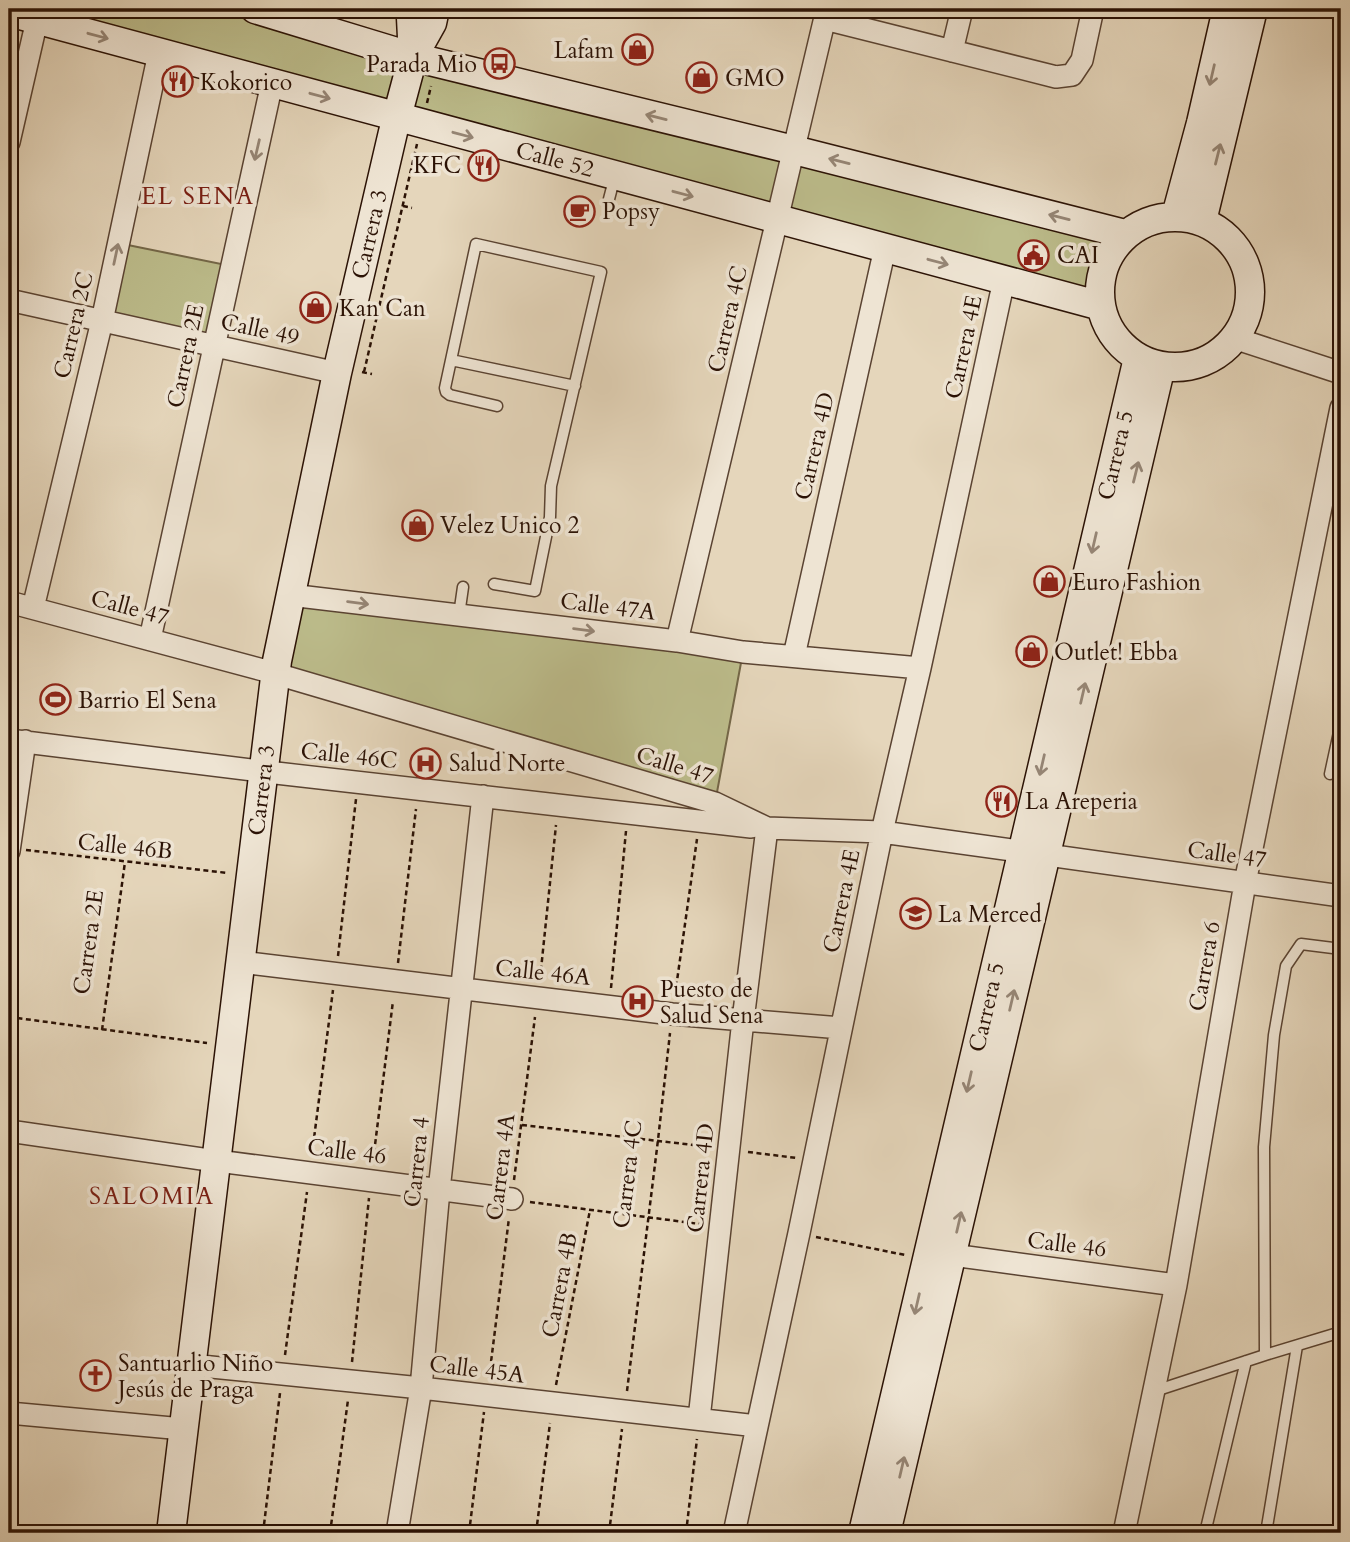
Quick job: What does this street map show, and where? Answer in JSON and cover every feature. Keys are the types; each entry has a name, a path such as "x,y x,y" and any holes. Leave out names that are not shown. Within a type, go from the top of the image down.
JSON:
{"main road":[{"path":"255,9 413,57 1125,234"},
{"name":"Carrera 3","path":"413,9 413,57"},
{"name":"Carrera 3","path":"171,1533 275,673 290,595 350,373 397,117 413,57 432,23 435,9"},
{"path":"1189,218 1201,123 1227,9"},
{"path":"1189,218 1253,9"},
{"name":"Calle 52","path":"9,12 397,117 612,187 777,219 1101,306"},
{"path":"1157,218 1189,218 1216,228 1233,243 1245,263 1250,294 1243,324 1223,350 1202,362 1177,367 1149,362 1124,348 1105,321 1100,286 1104,267 1112,250 1125,234 1157,218"},
{"name":"Carrera 5","path":"863,1533 1034,854 1149,362"},
{"name":"Carrera 5","path":"886,1533 951,1255 1034,854"}],"street":[{"path":"952,51 962,9"},
{"path":"826,14 952,51 1056,76 1072,75 1082,60 1093,9"},
{"name":"Carrera 4C","path":"677,641 826,14"},
{"path":"9,142 37,20"},
{"name":"Carrera 2C","path":"33,608 102,321 159,53"},
{"name":"Carrera 2E","path":"150,639 272,83"},
{"name":"Carrera 4D","path":"794,656 886,248"},
{"name":"Carrera 4E","path":"734,1533 1004,280"},
{"name":"Calle 49","path":"9,300 350,373"},
{"path":"1234,338 1341,373"},
{"name":"Carrera 6","path":"1124,1533 1175,1285 1245,883 1340,418"},
{"name":"Calle 47A","path":"290,595 677,641 743,652 920,668"},
{"name":"Calle 47","path":"9,602 275,673 715,803 767,828 883,832 1341,896"},
{"path":"9,850 17,741"},
{"name":"Calle 46C","path":"17,741 767,828"},
{"name":"Carrera 4","path":"397,1533 421,1388 439,1190 483,796"},
{"name":"Carrera 4D","path":"699,1419 767,828"},
{"name":"Calle 46A","path":"240,962 672,1014 841,1028"},
{"name":"Calle 46","path":"9,1131 512,1199"},
{"name":"Calle 46","path":"951,1255 1175,1285"},
{"name":"Calle 45A","path":"191,1365 757,1426"},
{"path":"9,1413 183,1429"}],"lane":[{"path":"494,584 536,590 550,517 551,486 601,272 476,244 445,388 450,395 497,405"},
{"path":"451,360 575,386"},
{"path":"459,615 463,587"},
{"path":"1330,774 1341,723"},
{"path":"1265,1355 1264,1147 1274,1035 1286,966 1301,944 1341,949"},
{"path":"1154,1391 1341,1332"},
{"path":"1266,1533 1297,1346"},
{"path":"1205,1533 1246,1361"}],"path":[{"path":"350,373 402,205 418,138"},
{"path":"402,205 412,208"},
{"name":"Carrera 4A","path":"469,1533 538,997 558,805"},
{"path":"610,1006 628,813"},
{"name":"Carrera 4C","path":"609,1533 672,1014 699,821"},
{"name":"Calle 46B","path":"9,850 237,874"},
{"name":"Carrera 2E","path":"103,1030 125,862"},
{"path":"9,1017 216,1044"},
{"path":"521,1125 814,1161"},
{"path":"512,1199 721,1227"},
{"name":"Carrera 4B","path":"536,1533 552,1404 590,1210"},
{"path":"799,1233 904,1255"},
{"path":"686,1533 699,1419"}],"green space":[{"path":"9,9 255,9 1125,234 1113,251 1102,275 1101,306"},
{"path":"118,243 231,266 214,346 102,321"},
{"path":"290,595 743,652 715,803 275,673"}],"place":[{"name":"Lafam","path":"637,50"},
{"name":"Parada Mio","path":"500,64"},
{"name":"GMO","path":"702,78"},
{"name":"Kokorico","path":"177,82"},
{"name":"KFC","path":"484,165"},
{"name":"Popsy","path":"579,211"},
{"name":"CAI","path":"1034,255"},
{"name":"Kan Can","path":"316,308"},
{"name":"Velez Unico 2","path":"417,525"},
{"name":"Euro Fashion","path":"1049,582"},
{"name":"Outlet! Ebba","path":"1031,652"},
{"name":"Barrio El Sena","path":"55,700"},
{"name":"Salud Norte","path":"426,763"},
{"name":"La Areperia","path":"1002,801"},
{"name":"La Merced","path":"915,914"},
{"name":"Puesto de Salud Sena","path":"637,1002"},
{"name":"Santuarlio Niño Jesús de Praga","path":"95,1376"}],"district":[{"name":"EL SENA","path":"198,196"},
{"name":"SALOMIA","path":"152,1196"}]}
